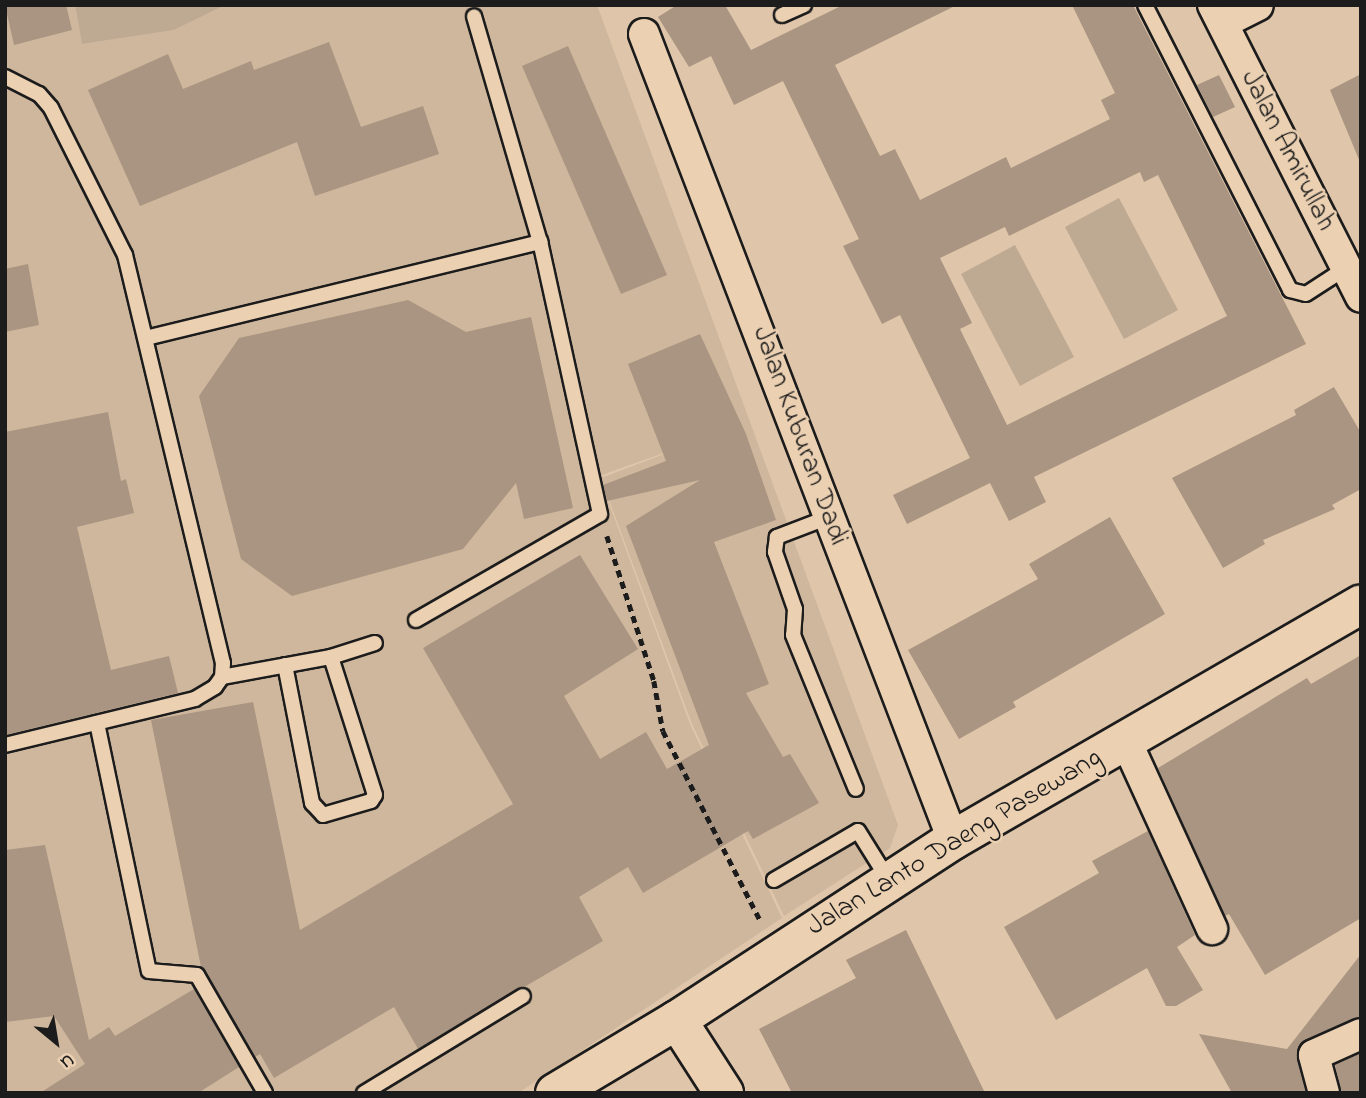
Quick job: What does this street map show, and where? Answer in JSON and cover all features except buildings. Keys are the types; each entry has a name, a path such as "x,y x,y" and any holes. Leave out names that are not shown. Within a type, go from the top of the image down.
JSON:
{"main road":[{"name":"Jalan Lanto Daeng Pasewang","path":"555,1093 677,1020 776,951 953,840 1361,604"},
{"path":"677,1020 724,1093"}],"street":[{"path":"1218,14 1258,5"},
{"name":"Jalan Amirullah","path":"1218,14 1361,297"},
{"name":"Jalan Kuburan Dadi","path":"644,34 953,840"},
{"path":"1126,741 1212,929"},
{"path":"1324,1093 1314,1055 1361,1034"}],"lane":[{"path":"782,15 804,5"},
{"path":"1145,5 1290,290 1306,294 1346,268"},
{"path":"416,620 600,514 540,242 474,16"},
{"path":"5,78 39,94 73,148 125,255 223,663 222,677"},
{"path":"146,338 540,242"},
{"path":"829,517 777,537 775,552 795,609 793,635 856,789"},
{"path":"5,745 195,699 222,677 331,657 376,643"},
{"path":"285,665 312,803 323,815 371,802 374,795 331,657"},
{"path":"97,723 149,971 197,975 265,1093"},
{"path":"774,880 858,831 889,880"},
{"path":"363,1093 523,996"}],"path":[{"path":"600,514 654,681 663,731 776,951"}],"shaded area":[{"path":"5,5 75,5 82,44 174,30 225,5 597,5 898,825 890,848 784,916 692,724 601,478 717,434 599,476 690,724 782,918 518,1093 5,1093"},
{"path":"75,5 225,5 174,30 82,44"},
{"path":"1119,198 1178,310 1124,339 1065,227"},
{"path":"1015,245 1074,357 1020,386 961,274"}]}
